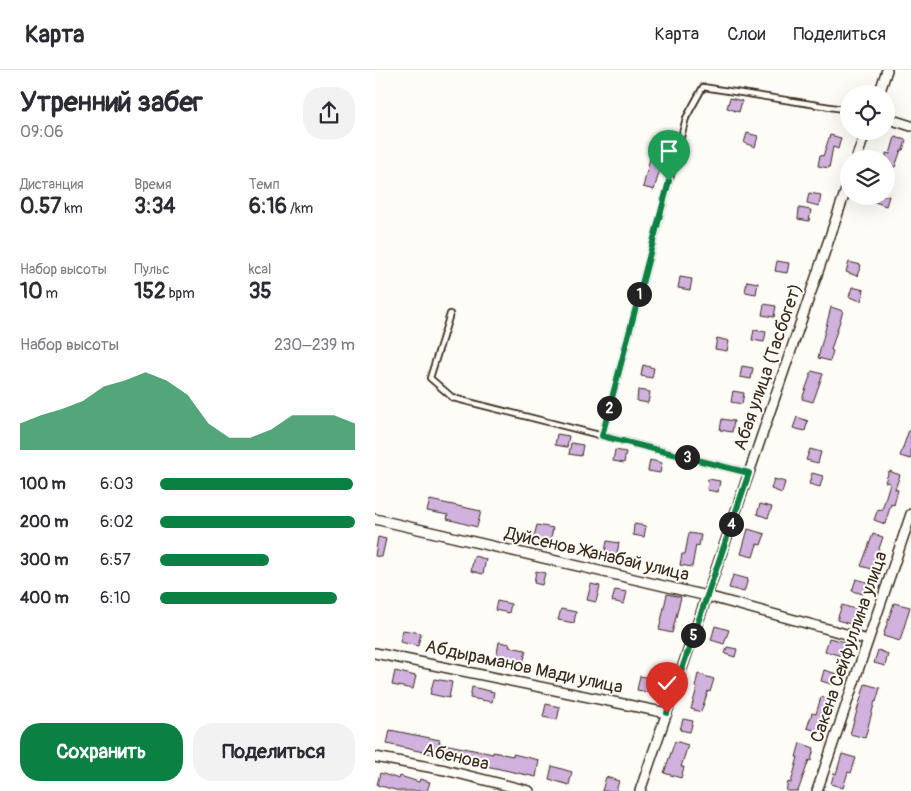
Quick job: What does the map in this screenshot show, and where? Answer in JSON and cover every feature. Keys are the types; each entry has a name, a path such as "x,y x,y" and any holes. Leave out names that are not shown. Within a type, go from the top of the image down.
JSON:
{"street":[{"path":"882,85 887,70"},
{"path":"895,121 911,126"},
{"name":"Абая улица (Тасбогет)","path":"640,791 841,205"},
{"name":"Сакена Сейфуллина улица","path":"817,791 911,514"},
{"name":"Дуйсенов Жанабай улица","path":"375,519 707,596 868,640"},
{"name":"Абдыраманов Мади улица","path":"375,653 667,713"},
{"name":"Абенова","path":"375,756 445,770 529,791"}],"lane":[{"path":"602,436 686,118 703,87 840,109"},
{"path":"450,314 430,378 453,398 749,473"}],"building":[{"path":"730,98 742,101 739,112 727,108"},
{"path":"747,133 758,136 755,147 744,143"},
{"path":"830,135 840,138 838,149 833,147 829,168 818,166 820,155 823,156"},
{"path":"895,137 906,140 895,167 895,150 891,150"},
{"path":"650,158 662,162 654,190 643,187"},
{"path":"809,193 821,195 819,206 807,203"},
{"path":"799,208 811,210 809,221 798,219"},
{"path":"777,261 789,263 787,273 775,271"},
{"path":"849,262 861,265 857,276 846,272"},
{"path":"680,277 692,279 690,290 678,288"},
{"path":"747,281 758,283 756,294 745,292"},
{"path":"852,287 864,290 861,301 849,297"},
{"path":"764,304 776,306 774,317 762,315"},
{"path":"831,307 843,311 831,350 833,351 830,361 818,358"},
{"path":"754,330 766,332 764,342 752,340"},
{"path":"717,338 729,341 727,351 715,349"},
{"path":"643,365 654,368 652,378 641,376"},
{"path":"742,366 753,368 751,379 740,377"},
{"path":"812,371 823,374 813,402 802,399"},
{"path":"638,390 650,392 648,403 637,401"},
{"path":"733,391 744,393 742,404 731,402"},
{"path":"797,417 808,421 805,431 793,428"},
{"path":"722,419 734,421 732,432 720,430"},
{"path":"909,430 911,430 911,459 900,456"},
{"path":"557,434 569,436 567,447 555,445"},
{"path":"571,443 583,445 581,456 569,454"},
{"path":"810,449 821,452 818,463 806,460"},
{"path":"615,450 626,452 624,463 613,461"},
{"path":"650,460 662,463 660,473 648,471"},
{"path":"889,471 900,475 895,489 898,490 894,505 891,504 885,524 874,520 878,509 882,510 890,483 885,482"},
{"path":"812,473 823,476 820,487 809,484"},
{"path":"708,479 720,481 718,492 707,490"},
{"path":"774,479 785,482 782,493 771,489"},
{"path":"430,500 481,511 477,527 447,519 448,515 427,511"},
{"path":"760,504 772,507 768,518 757,514"},
{"path":"634,524 646,526 644,537 633,535"},
{"path":"537,525 553,528 550,543 533,540"},
{"path":"748,529 765,534 761,545 757,544 753,557 741,554"},
{"path":"689,533 701,535 699,546 696,545 692,567 680,565 682,554 685,554"},
{"path":"873,534 883,537 872,569 861,566"},
{"path":"378,537 386,539 382,557 375,556"},
{"path":"607,541 619,543 617,554 605,552"},
{"path":"474,556 486,559 483,574 471,571"},
{"path":"536,571 545,573 542,585 534,583"},
{"path":"733,575 748,579 744,592 729,588"},
{"path":"856,579 867,582 863,594 852,591"},
{"path":"591,584 600,586 596,602 587,600"},
{"path":"615,590 627,592 624,604 612,601"},
{"path":"667,594 681,597 672,633 659,630"},
{"path":"497,601 511,604 509,613 495,610"},
{"path":"894,603 910,607 900,641 883,636"},
{"path":"842,605 858,610 854,625 837,620"},
{"path":"561,609 576,612 574,623 558,620"},
{"path":"715,626 729,630 724,644 711,640"},
{"path":"403,630 421,633 418,646 400,642"},
{"path":"829,638 845,642 841,656 825,651"},
{"path":"499,642 510,644 509,647 526,650 523,664 496,659"},
{"path":"727,647 737,649 735,657 725,654"},
{"path":"878,650 888,654 885,666 874,663"},
{"path":"824,670 837,674 834,685 821,681"},
{"path":"395,671 416,676 413,689 392,685"},
{"path":"698,674 714,679 701,712 691,709 697,688 695,687"},
{"path":"640,676 655,679 652,693 637,690"},
{"path":"434,679 452,682 449,698 430,694"},
{"path":"865,684 880,688 865,738 850,734"},
{"path":"472,687 494,692 492,702 470,698"},
{"path":"821,697 828,699 820,732 807,728 812,713 816,714"},
{"path":"546,704 560,707 557,720 543,717"},
{"path":"683,719 693,721 690,732 680,730"},
{"path":"390,730 440,740 439,743 493,754 493,752 513,756 513,754 539,760 536,777 387,744"},
{"path":"675,741 688,745 681,767 684,767 681,778 664,773"},
{"path":"800,743 814,748 811,761 809,760 798,791 786,791 788,782 791,783"},
{"path":"842,754 856,758 851,773 848,772 843,788 831,784"},
{"path":"552,766 572,772 569,785 549,779"},
{"path":"380,773 399,779 400,776 419,782 420,779 430,782 427,791 399,791 377,785"},
{"path":"606,777 619,781 616,791 602,791"}],"route":[{"path":"667,713 749,473 602,436 669,181"}]}
